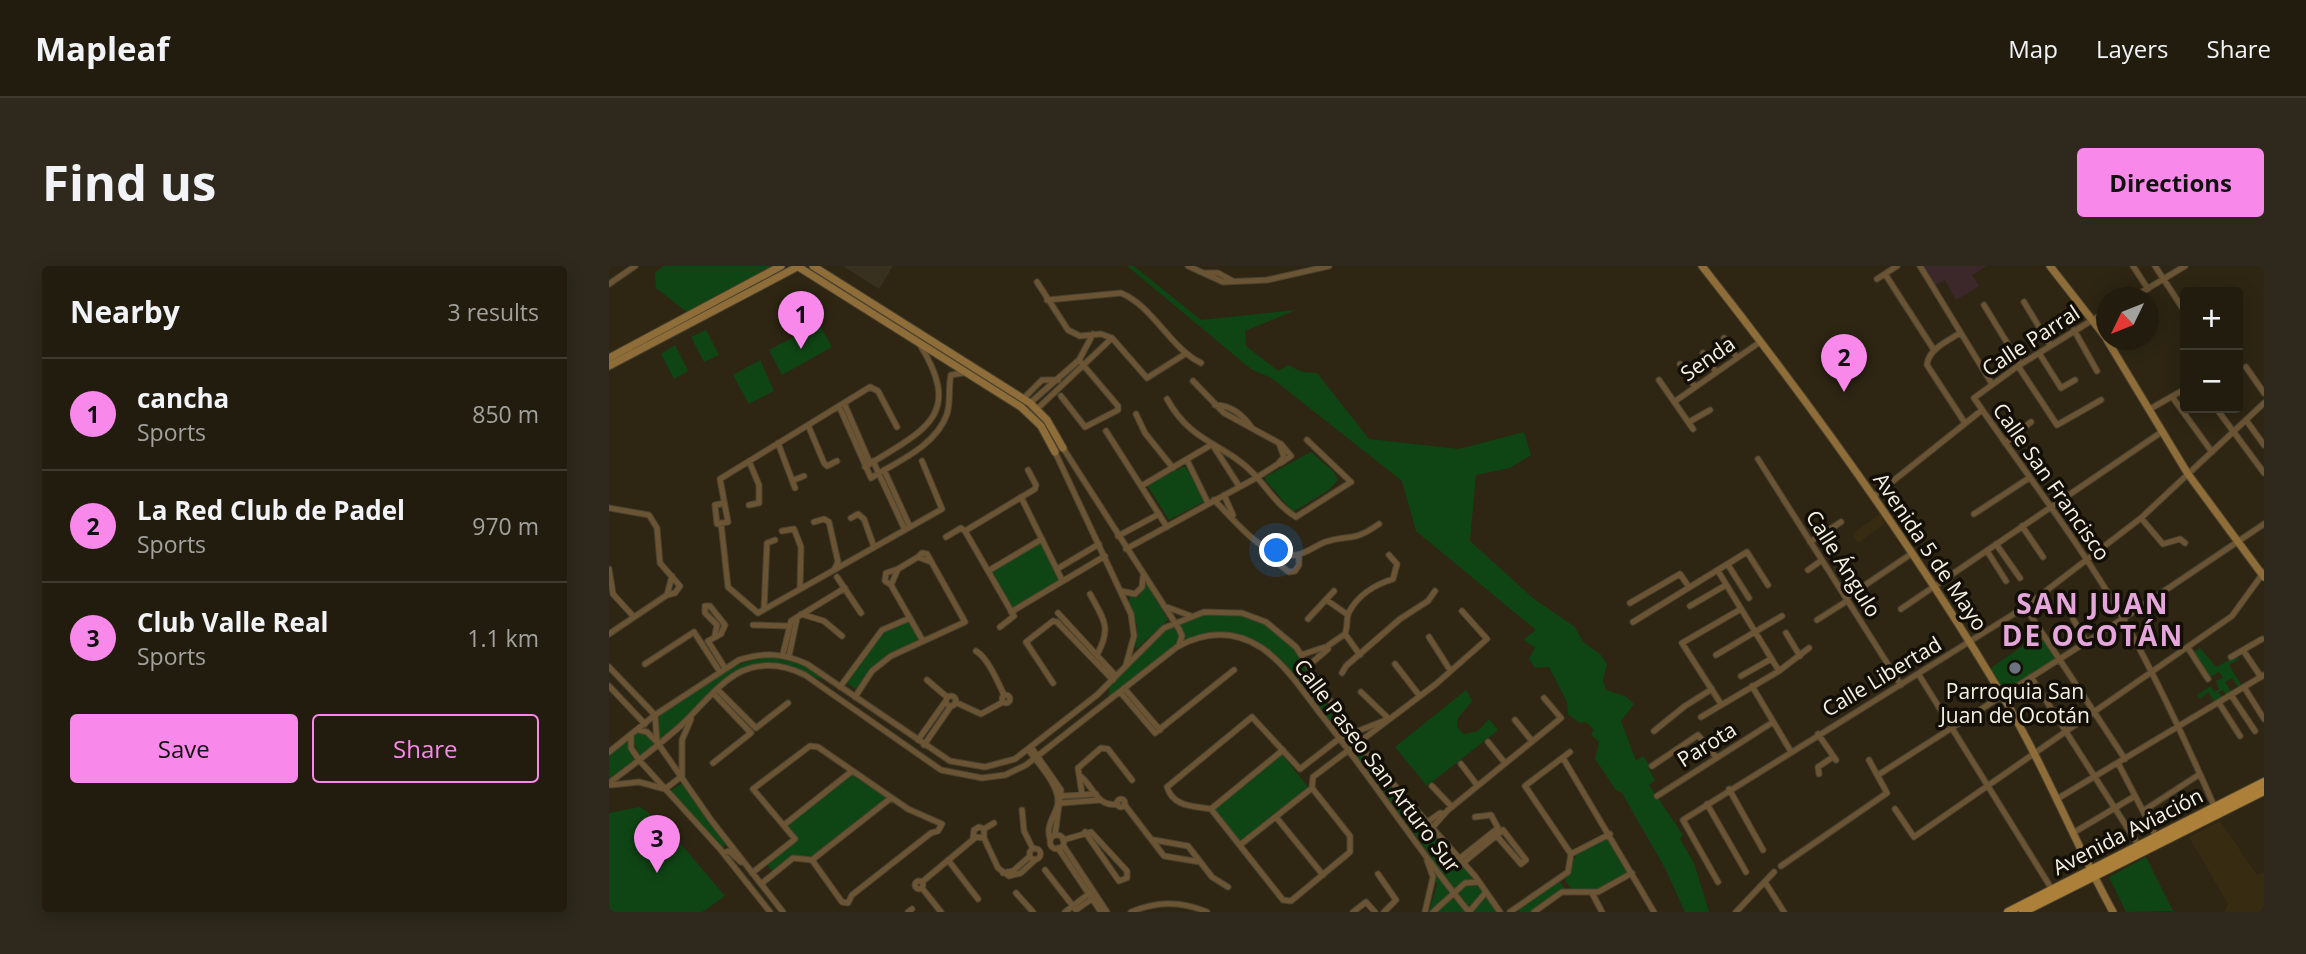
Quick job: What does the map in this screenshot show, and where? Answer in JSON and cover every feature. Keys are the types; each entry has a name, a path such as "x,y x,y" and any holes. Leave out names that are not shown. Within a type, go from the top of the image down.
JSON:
{"main road":[{"name":"Avenida Aviación","path":"2008,912 2093,874 2139,846 2264,782"},
{"name":"Avenida Aviación","path":"2023,912 2093,874 2264,791"}],"street":[{"path":"609,284 635,266"},
{"path":"727,299 781,266"},
{"path":"609,784 741,672 769,666 795,670 941,770 970,778 1005,775 1036,757 1177,647 1181,636 1062,445 1049,431 1030,414 798,266 727,299 612,361"},
{"path":"813,266 1027,400 1037,409 1121,591 1133,627 1125,667"},
{"path":"1188,266 1218,281 1233,281 1268,280 1329,266"},
{"name":"Avenida 5 de Mayo","path":"1702,266 1873,497 1969,642 2035,752 2113,912"},
{"path":"1877,279 1897,266"},
{"path":"1920,266 1992,384"},
{"path":"2050,266 2096,324"},
{"path":"2133,266 2147,287"},
{"path":"2155,266 2180,304"},
{"path":"2152,287 2181,267"},
{"path":"1885,274 1934,350"},
{"path":"1037,282 1068,330 1089,344"},
{"path":"1047,300 1121,293 1154,320 1185,354 1201,363"},
{"path":"2024,302 2050,345"},
{"path":"1984,305 2057,425 2101,400"},
{"name":"Calle Parral","path":"1974,398 2019,365 2096,317"},
{"path":"2074,330 2097,371"},
{"path":"1960,333 1934,350 1927,359 1930,371 1965,423"},
{"path":"1037,409 1081,362 1093,334"},
{"path":"1080,336 1101,334 1112,338 1147,378 1185,354"},
{"path":"1101,334 1102,344"},
{"path":"1027,400 1112,338"},
{"path":"1724,338 1737,358"},
{"name":"Senda","path":"1674,401 1760,342"},
{"path":"869,464 916,435 931,420 941,391 936,373 920,345"},
{"path":"1895,809 1914,837 2232,616 2263,575 2188,474 2114,350"},
{"path":"1703,353 1716,372"},
{"path":"2039,353 2061,388 2075,380"},
{"path":"1061,396 1085,427 1118,410 1118,406 1081,362"},
{"path":"1680,364 1695,387"},
{"path":"2246,367 2264,393"},
{"path":"972,379 977,376 977,369"},
{"path":"841,405 869,464 871,478 923,446 942,425 949,404 951,375 963,373"},
{"path":"1027,400 1042,380 1065,382"},
{"path":"1659,380 1693,429"},
{"path":"1126,549 1256,478 1288,456 1279,443 1215,405 1193,382"},
{"path":"897,427 873,386 720,479 725,503 715,505 717,524 721,523 728,587 758,613 942,509 922,461"},
{"path":"2173,398 2180,393"},
{"path":"2150,409 2167,397 2173,398 2212,452"},
{"name":"Calle San Francisco","path":"1974,398 2087,560 2123,619 2152,673 2215,808"},
{"path":"1167,399 1179,419 1203,441 1228,454 1293,516 1299,516 1351,482 1345,473 1307,440"},
{"name":"Calle Libertad","path":"1718,882 1683,820 1790,750 1919,675 2025,607 2141,518 2264,403"},
{"path":"1689,422 1710,410"},
{"name":"Calle Parral","path":"1873,497 1982,410"},
{"path":"2220,413 2264,473"},
{"path":"1136,414 1145,433 1173,468"},
{"path":"2246,420 2264,444"},
{"path":"2005,443 2031,422"},
{"path":"808,425 824,463 827,466 837,461"},
{"path":"1106,430 1167,527"},
{"path":"1901,609 1935,589 2049,507 2163,431"},
{"path":"916,435 923,446"},
{"path":"1201,451 1203,441"},
{"path":"904,442 911,453"},
{"path":"778,443 795,488"},
{"path":"1054,450 1062,445"},
{"path":"1143,485 1213,446"},
{"path":"1213,446 1239,486"},
{"name":"Calle Ángulo","path":"1758,459 1901,685"},
{"path":"1187,460 1211,502 1233,515"},
{"path":"749,461 760,493 759,503 749,505"},
{"path":"869,464 882,471 907,529"},
{"path":"1065,470 1073,465"},
{"path":"965,531 1036,486 1028,470"},
{"path":"794,480 804,476"},
{"path":"1974,514 2029,478"},
{"path":"1223,495 1246,534 1277,554 1299,555 1328,541 1360,538 1380,524"},
{"path":"1021,497 1062,580"},
{"path":"609,508 649,515 657,528 660,563 680,586 675,593 667,595 609,634"},
{"path":"851,518 859,514 864,519 874,547"},
{"path":"1118,536 1159,514"},
{"path":"2141,518 2163,544 2180,539 2185,543"},
{"path":"814,522 824,519 829,522 838,562 834,570"},
{"path":"1810,542 1841,523"},
{"path":"1878,775 2123,619 2264,524"},
{"path":"2022,526 2043,556"},
{"path":"946,537 961,528 965,531 1014,618 1000,627"},
{"path":"782,531 793,529 801,547 800,589"},
{"path":"988,570 1042,539"},
{"path":"764,609 767,543 775,540"},
{"path":"1057,569 1099,544"},
{"path":"1996,544 2020,578"},
{"path":"1088,551 1094,562"},
{"path":"1987,551 2005,581"},
{"path":"855,697 872,671 891,656 965,622 925,552 898,569 886,573 884,577 923,641"},
{"path":"1633,622 1748,552 1768,585"},
{"path":"1277,554 1280,565 1289,572 1295,571 1299,565 1299,555"},
{"path":"1817,620 1911,554"},
{"path":"1360,655 1345,634 1348,615 1374,584 1393,579 1397,564 1389,555"},
{"path":"1011,612 1105,556"},
{"path":"838,562 853,559"},
{"path":"1808,570 1822,560"},
{"path":"1728,565 1749,598"},
{"path":"609,569 613,594 634,617"},
{"path":"1718,571 1779,671"},
{"path":"1630,603 1680,574 1689,587"},
{"path":"1121,591 1130,595 1140,591 1143,575"},
{"path":"667,595 672,576"},
{"path":"837,577 860,613"},
{"path":"1689,606 1726,585"},
{"path":"786,655 789,625 799,615 845,588"},
{"path":"1308,619 1328,601 1334,591"},
{"path":"1342,673 1346,666 1400,619 1428,601 1435,591"},
{"path":"1090,594 1106,625 1105,639 1097,654"},
{"path":"1328,601 1348,615"},
{"path":"715,635 721,634 725,625 707,605 705,612 717,625 715,635 708,643 722,670"},
{"path":"1163,606 1191,616"},
{"path":"813,607 819,619"},
{"path":"2025,607 2095,711 2157,838"},
{"path":"1721,704 1682,643 1741,609"},
{"name":"Calle Paseo San Arturo Sur","path":"1173,622 1223,610 1255,617 1285,635 1301,655 1350,734 1479,882 1500,912"},
{"path":"1387,719 1383,726 1313,778 1312,788 1350,836 1351,843 1347,856 1287,902 1211,808 1180,804 1167,787 1252,717 1298,768 1340,738 1387,719 1487,639 1462,611"},
{"path":"1058,613 1097,654 1115,678"},
{"path":"799,615 819,619 842,636"},
{"path":"786,655 799,615"},
{"path":"1716,655 1783,616"},
{"path":"840,687 882,629 909,618"},
{"path":"2073,619 2087,642"},
{"path":"1053,683 1026,642 1053,621 1058,622 1115,678"},
{"path":"609,752 655,715 722,670 754,656 786,655 826,677 950,761 985,767 1004,764 1091,700 1173,622"},
{"path":"753,625 789,625"},
{"path":"645,664 694,632 722,670"},
{"path":"1786,633 1800,656"},
{"path":"1308,666 1313,656 1345,634"},
{"name":"Calle Paseo San Arturo Sur","path":"1177,647 1198,637 1233,635 1261,648 1274,658 1350,749 1469,912 1486,892"},
{"path":"1429,637 1450,670"},
{"path":"2231,657 2262,639"},
{"path":"1701,717 1779,671 1809,648"},
{"path":"2188,648 2208,679"},
{"path":"2243,650 2261,676 2264,686"},
{"path":"927,680 950,702 981,714 1004,699 991,673 988,660 976,651"},
{"path":"1301,655 1313,656"},
{"path":"1741,676 1771,659"},
{"path":"1395,664 1419,695"},
{"path":"609,667 655,715 658,743"},
{"path":"1122,690 1157,731 1234,670"},
{"path":"1919,675 2053,891"},
{"path":"2057,799 2261,676"},
{"path":"820,686 826,677"},
{"path":"2031,677 2139,846"},
{"path":"1752,686 1790,750"},
{"path":"609,687 645,724"},
{"path":"2244,687 2264,719"},
{"path":"1654,731 1712,690"},
{"path":"716,692 756,728 788,703"},
{"path":"713,763 751,733 716,692"},
{"path":"1361,692 1387,719"},
{"path":"2231,695 2255,731"},
{"path":"1431,829 1477,785 1561,718 1544,698"},
{"path":"1091,700 1098,708"},
{"path":"918,740 950,702"},
{"path":"925,745 950,702"},
{"path":"2219,703 2240,736"},
{"path":"682,776 682,740 695,713"},
{"path":"1515,720 1532,741"},
{"name":"Parota","path":"1657,796 1773,722"},
{"path":"888,733 894,724"},
{"path":"637,729 647,732 658,743 744,863 783,912"},
{"path":"631,734 631,748 639,760 723,853 770,912"},
{"path":"1818,734 1835,759 1818,767 1819,774"},
{"path":"1652,766 1698,735 1716,757"},
{"path":"1488,742 1505,763"},
{"path":"752,873 795,839 762,798 762,783 812,746 891,798 932,821 933,832 852,895 848,903 844,904 812,860"},
{"path":"1329,746 1339,757"},
{"path":"1029,748 1058,783 1062,800 1054,827 1056,842"},
{"path":"1078,797 1080,765 1105,748 1132,780"},
{"path":"1211,808 1283,750"},
{"path":"1510,912 1518,910 1567,872 1571,854 1525,786 1570,752"},
{"path":"1036,757 1057,793 1057,806 1048,828 1101,912"},
{"path":"1274,758 1290,758"},
{"path":"1563,758 1654,912"},
{"path":"1781,866 1885,796 1886,791 1869,760"},
{"path":"1461,764 1477,785"},
{"path":"784,825 852,771"},
{"path":"2143,811 2200,774"},
{"path":"609,784 633,782 665,789 682,776"},
{"path":"1080,776 1100,800"},
{"path":"1432,786 1452,807"},
{"path":"1240,845 1312,788"},
{"path":"1729,789 1763,850"},
{"path":"1062,800 1096,794"},
{"path":"2073,833 2135,796"},
{"path":"1078,797 1100,800 1108,805 1117,804 1121,799 1166,857 1200,862"},
{"path":"761,884 793,858 812,860 891,798"},
{"path":"1707,803 1746,872"},
{"path":"1022,810 1025,835 1035,854"},
{"path":"1426,823 1438,814 1444,814"},
{"path":"1461,861 1498,828 1491,814 1475,817"},
{"path":"1276,817 1323,875"},
{"path":"941,912 922,885 994,823"},
{"path":"984,829 975,828 1003,873 1013,871 1056,842 1085,832 1096,836 1127,871 1127,878 1119,881 1085,832"},
{"path":"1461,861 1496,835 1503,830 1527,860 1521,864 1496,835"},
{"path":"1571,854 1610,834"},
{"path":"1154,840 1188,846 1212,877 1228,887"},
{"path":"723,853 729,851 744,863"},
{"path":"1425,854 1433,877 1425,912"},
{"path":"948,860 978,899"},
{"path":"763,864 772,875"},
{"path":"1045,870 1074,909"},
{"path":"1735,912 1774,872"},
{"path":"1534,912 1562,892 1592,893 1632,873"},
{"path":"1378,874 1396,900 1384,912"},
{"name":"Calle Paseo San Arturo Sur","path":"1433,912 1465,883 1479,882"},
{"path":"1765,882 1784,912"},
{"path":"1016,893 1033,912"},
{"path":"1592,893 1602,912"},
{"path":"1065,912 1074,909 1092,895"},
{"path":"1092,895 1107,912"},
{"path":"1353,912 1366,902 1375,912"},
{"path":"1131,912 1154,904 1174,904 1207,912"},
{"path":"1743,905 1747,912"}],"shaded area":[{"path":"843,266 893,266 879,289"},
{"path":"1922,266 1987,266 1972,275 1979,286 1956,300 1945,280 1934,286"},
{"path":"1880,514 1885,523 1858,543 1852,534"},
{"path":"2220,821 2257,875 2264,872 2264,912 2224,912 2228,904 2189,837"}],"green space":[{"path":"663,266 777,266 688,313 656,288 655,273"},
{"path":"1127,266 1134,266 1201,320 1296,310 1245,331 1246,346 1278,371 1288,365 1302,372 1317,373 1369,439 1459,449 1524,432 1531,455 1510,468 1476,475 1470,541 1534,599 1575,627 1583,642 1600,654 1607,664 1603,680 1606,690 1625,696 1634,704 1621,721 1636,761 1643,756 1650,766 1648,768 1655,780 1649,785 1683,835 1680,839 1694,863 1709,912 1685,912 1665,868 1622,793 1616,790 1595,759 1599,742 1591,735 1594,730 1586,722 1579,723 1568,714 1567,702 1549,667 1535,668 1529,659 1535,647 1523,640 1536,630 1416,531 1402,481 1273,379 1251,369"},
{"path":"819,324 832,347 782,375 769,350"},
{"path":"706,330 719,355 704,362 691,337"},
{"path":"675,345 688,371 674,379 661,354"},
{"path":"760,360 774,391 749,404 733,375"},
{"path":"1311,452 1334,472 1338,480 1329,490 1293,512 1265,477"},
{"path":"1185,466 1205,501 1169,520 1147,485"},
{"path":"1040,542 1060,579 1012,608 991,571"},
{"path":"1146,583 1168,620 1136,649 1137,625 1128,602 1130,597 1139,597"},
{"path":"1205,613 1253,618 1268,624 1282,635 1303,660 1346,732 1499,912 1429,912 1437,885 1431,856 1347,744 1277,659 1246,638 1200,636 1179,642 1108,699 1110,683 1166,629"},
{"path":"908,621 919,639 884,660 857,690 846,682 882,632"},
{"path":"2040,634 2058,659 2003,693 1988,670"},
{"path":"2200,648 2216,667 2237,656 2239,659 2229,665 2242,686 2239,688 2232,678 2225,682 2231,692 2226,695 2223,690 2218,692 2223,697 2215,703 2208,692 2200,699 2197,695 2211,686 2214,692 2219,689 2216,681 2223,678 2219,672 2210,677 2194,652"},
{"path":"764,656 805,665 822,680 777,663 741,669 659,741 657,717 730,668"},
{"path":"1466,690 1472,701 1458,718 1457,727 1464,734 1478,731 1489,719 1498,730 1427,786 1395,747"},
{"path":"638,732 645,733 655,744 640,756 632,738"},
{"path":"626,741 634,760 609,779 609,755"},
{"path":"1281,753 1308,787 1240,842 1214,809"},
{"path":"853,774 887,798 815,856 792,856 772,871 767,864 798,839 788,826"},
{"path":"684,782 727,843 722,848 670,791"},
{"path":"640,807 663,823 725,896 702,912 609,912 609,813"},
{"path":"1607,838 1627,873 1599,890 1572,889 1565,881 1576,855"},
{"path":"2146,857 2173,911 2126,912 2109,877"},
{"path":"1559,880 1566,890 1533,912 1520,912 1517,908"}],"place":[{"name":"cancha","path":"801,349"},
{"name":"La Red Club de Padel","path":"1844,392"},
{"name":"Parroquia San Juan de Ocotán","path":"2015,668"},
{"name":"Club Valle Real","path":"657,873"}],"district":[{"name":"SAN JUAN DE OCOTÁN","path":"2093,620"}]}
